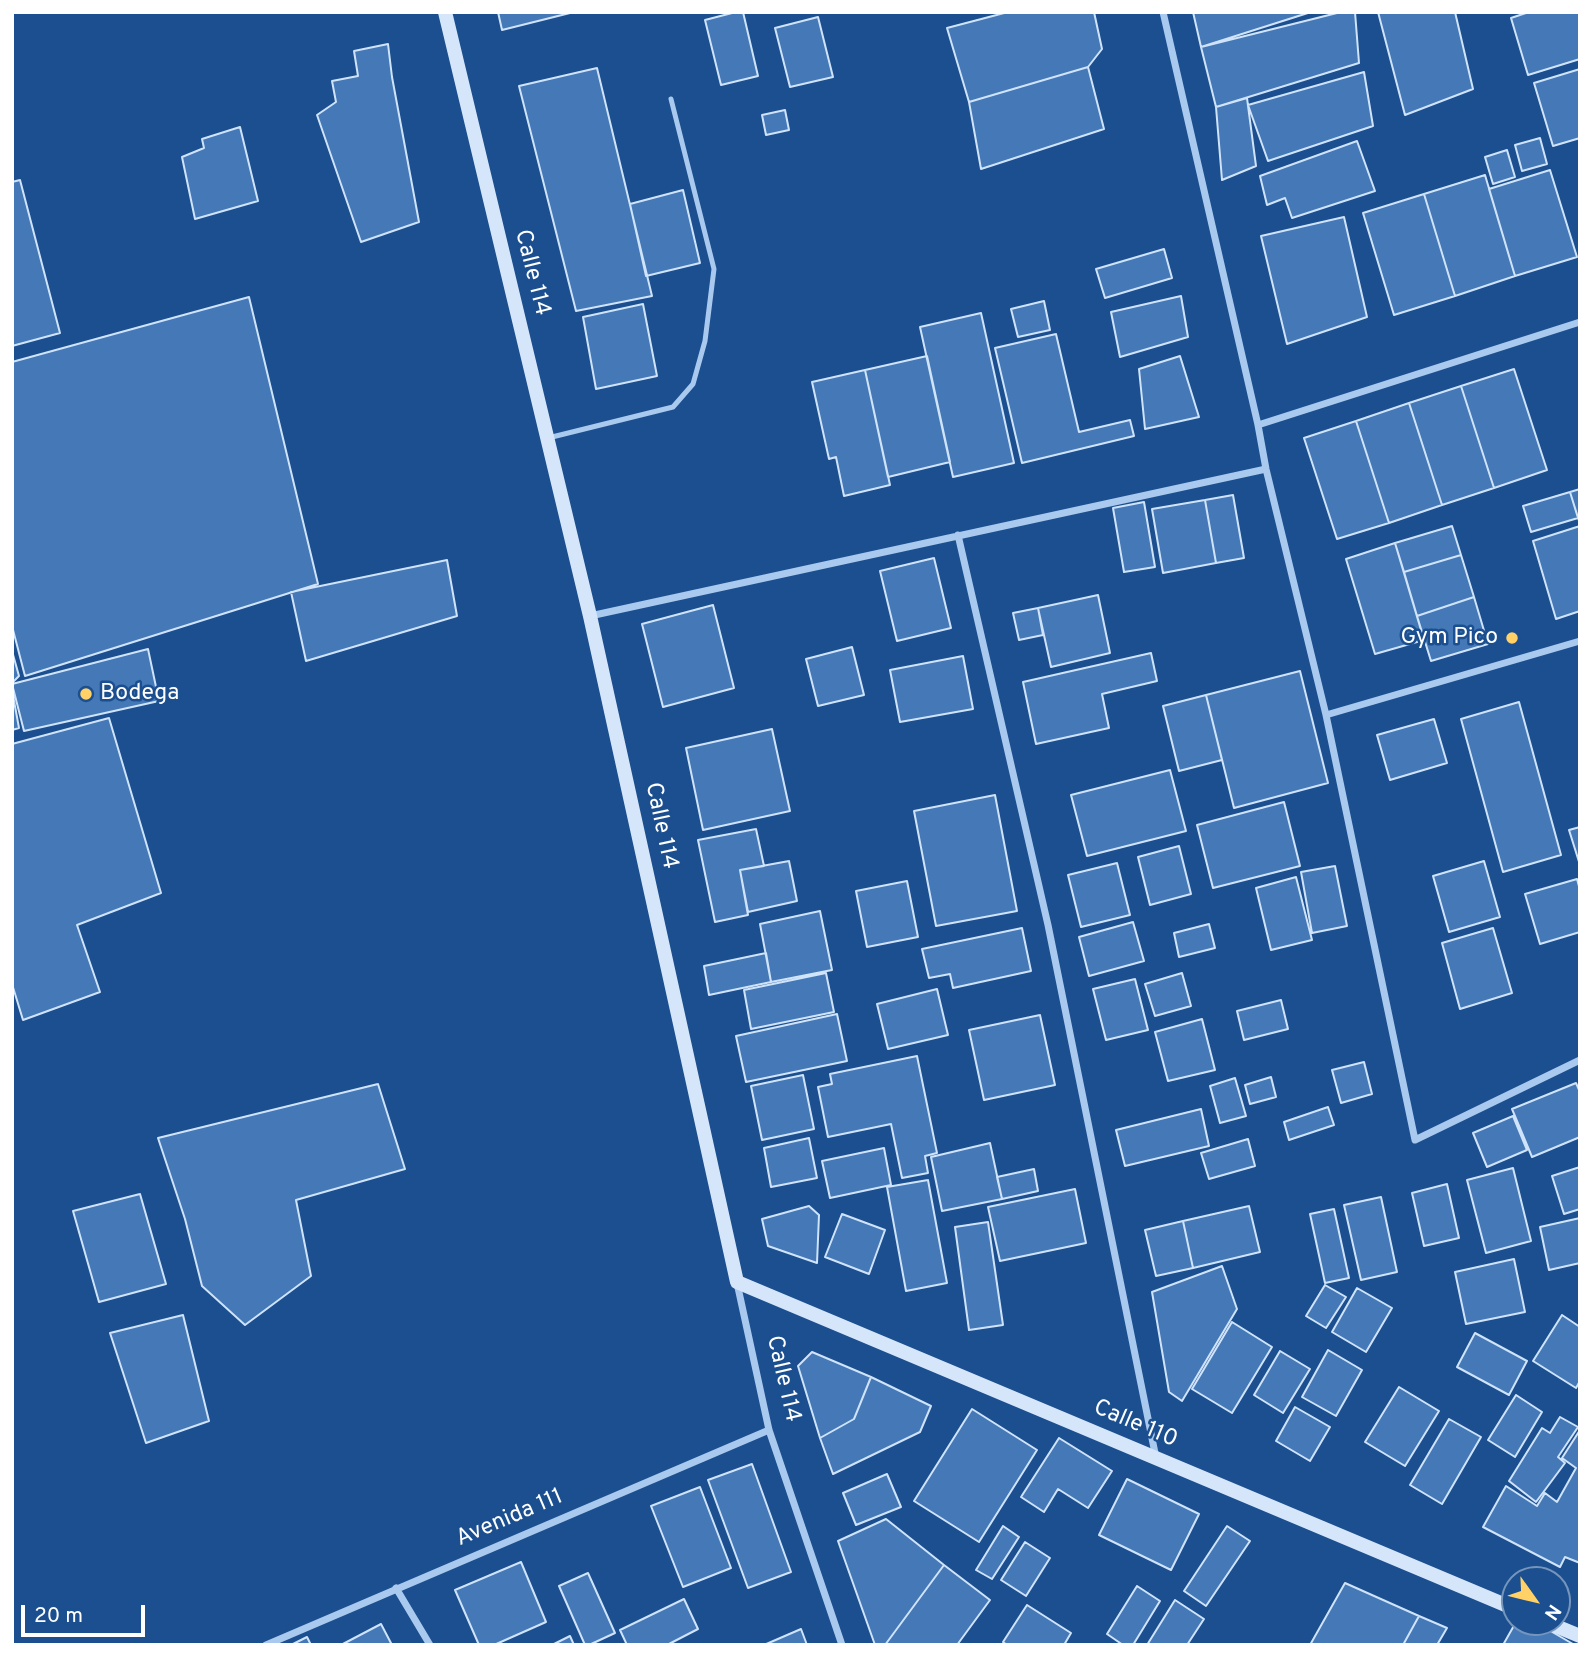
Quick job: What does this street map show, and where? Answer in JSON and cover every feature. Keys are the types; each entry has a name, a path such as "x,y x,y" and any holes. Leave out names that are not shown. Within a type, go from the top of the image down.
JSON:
{"street":[{"name":"Calle 114","path":"445,12 590,616 769,1430 842,1645"},
{"path":"1163,12 1258,425 1265,469 1326,715 1415,1140 1580,1060"},
{"path":"1258,425 1580,323"},
{"path":"590,616 1265,469"},
{"path":"958,535 1048,925 1156,1459"},
{"path":"1326,715 1580,641"},
{"name":"Calle 110","path":"737,1282 1501,1603"},
{"name":"Avenida 111","path":"266,1645 769,1430"},
{"path":"396,1588 430,1645"}],"lane":[{"path":"548,438 673,407 692,384 705,341 714,269 671,99"}],"building":[{"path":"498,12 574,12 502,30"},
{"path":"743,12 758,76 721,85 705,20"},
{"path":"1008,12 1094,12 1102,49 1088,67 969,102 947,28"},
{"path":"1193,12 1311,12 1201,47"},
{"path":"1341,12 1355,12 1359,63 1216,107 1201,47"},
{"path":"1378,12 1455,12 1473,89 1405,115"},
{"path":"1529,12 1580,12 1580,59 1528,75 1511,18"},
{"path":"818,17 833,77 790,87 775,28"},
{"path":"388,44 419,222 361,242 317,115 336,102 332,81 358,76 354,51"},
{"path":"1088,67 1104,129 981,169 969,102"},
{"path":"597,68 652,296 576,311 519,86"},
{"path":"1580,69 1580,138 1553,146 1534,83"},
{"path":"1364,72 1373,126 1268,161 1248,105"},
{"path":"1247,98 1256,166 1222,180 1216,107"},
{"path":"785,110 789,130 766,135 762,115"},
{"path":"240,127 258,201 195,219 182,157 204,148 202,139"},
{"path":"1540,138 1547,164 1522,171 1515,145"},
{"path":"1357,141 1375,191 1292,218 1285,198 1267,205 1260,176"},
{"path":"1507,150 1515,177 1493,184 1485,157"},
{"path":"1550,170 1577,257 1515,276 1489,189"},
{"path":"1485,175 1515,276 1455,296 1424,194"},
{"path":"20,180 60,333 12,346 12,182"},
{"path":"683,190 700,263 646,276 630,204"},
{"path":"1424,194 1455,296 1394,315 1363,213"},
{"path":"1344,217 1367,317 1287,344 1261,236"},
{"path":"1164,249 1172,278 1105,298 1096,269"},
{"path":"1181,296 1188,337 1120,357 1111,312"},
{"path":"249,297 318,584 25,676 12,626 12,362"},
{"path":"1044,301 1050,330 1018,337 1011,309"},
{"path":"643,304 657,376 596,389 583,317"},
{"path":"981,313 1014,463 953,477 920,327"},
{"path":"1056,334 1079,432 1130,420 1134,436 1022,463 995,348"},
{"path":"927,356 950,462 888,477 865,370"},
{"path":"1180,356 1199,417 1145,429 1139,369"},
{"path":"1514,369 1547,470 1494,488 1461,386"},
{"path":"865,370 890,485 844,496 836,457 829,459 812,382"},
{"path":"1461,386 1494,488 1442,505 1409,403"},
{"path":"1409,403 1442,505 1389,523 1356,421"},
{"path":"1356,421 1389,523 1337,539 1304,438"},
{"path":"1580,489 1580,524 1570,492"},
{"path":"1570,492 1578,518 1531,532 1523,506"},
{"path":"1233,495 1244,558 1216,563 1205,500"},
{"path":"1205,500 1216,563 1163,573 1152,509"},
{"path":"1144,502 1155,567 1124,572 1113,508"},
{"path":"1452,526 1461,555 1404,572 1395,543"},
{"path":"1580,526 1580,611 1556,619 1533,541"},
{"path":"1395,543 1424,640 1375,654 1346,559"},
{"path":"1461,555 1474,597 1417,616 1404,572"},
{"path":"934,558 951,628 897,641 880,571"},
{"path":"447,560 457,616 306,661 291,592"},
{"path":"1098,595 1110,653 1051,667 1038,608"},
{"path":"1474,597 1488,644 1431,661 1417,616"},
{"path":"713,605 734,688 663,707 642,624"},
{"path":"1038,608 1043,635 1019,640 1013,613"},
{"path":"852,647 864,695 818,706 806,659"},
{"name":"Bodega","path":"148,649 159,701 24,731 12,684"},
{"path":"12,651 19,676 12,683"},
{"path":"1151,653 1157,681 1102,694 1109,728 1036,744 1023,682"},
{"path":"963,656 973,709 900,722 890,670"},
{"path":"1300,671 1328,783 1234,808 1206,695"},
{"path":"12,690 19,728 12,730"},
{"path":"1206,695 1222,760 1179,771 1163,706"},
{"path":"1519,702 1561,855 1503,872 1461,719"},
{"path":"109,718 161,893 77,925 100,992 23,1020 12,984 12,744"},
{"path":"1434,719 1447,763 1390,780 1377,735"},
{"path":"772,729 790,811 703,830 686,748"},
{"path":"1170,770 1186,831 1087,856 1071,795"},
{"path":"995,795 1017,911 936,926 914,811"},
{"path":"1284,802 1300,866 1213,888 1197,825"},
{"path":"1580,827 1580,865 1569,830"},
{"path":"756,829 764,866 740,870 748,915 715,922 698,840"},
{"path":"1179,846 1191,894 1150,905 1138,857"},
{"path":"789,861 797,901 748,912 740,870"},
{"path":"1484,861 1500,917 1449,932 1433,876"},
{"path":"1117,863 1130,915 1081,927 1068,875"},
{"path":"1335,866 1347,926 1312,933 1301,872"},
{"path":"1296,877 1312,940 1271,950 1256,888"},
{"path":"1577,879 1580,890 1580,932 1540,944 1525,894"},
{"path":"907,881 918,937 867,947 856,891"},
{"path":"820,911 832,970 771,982 760,924"},
{"path":"1133,922 1144,961 1089,976 1079,937"},
{"path":"1209,924 1215,948 1179,957 1174,933"},
{"path":"1022,928 1031,971 953,988 950,974 929,978 922,949"},
{"path":"1493,928 1512,993 1460,1009 1442,943"},
{"path":"766,953 771,982 709,995 704,966"},
{"path":"826,973 834,1012 751,1029 744,990"},
{"path":"1182,973 1191,1006 1155,1016 1145,984"},
{"path":"1135,979 1148,1030 1106,1040 1093,989"},
{"path":"937,989 948,1035 888,1049 877,1004"},
{"path":"1281,1000 1288,1029 1244,1040 1237,1011"},
{"path":"837,1014 847,1061 746,1082 736,1036"},
{"path":"1040,1015 1055,1085 984,1100 969,1030"},
{"path":"1202,1019 1215,1070 1168,1081 1155,1032"},
{"path":"917,1056 937,1153 925,1156 928,1173 902,1178 891,1124 828,1137 818,1087 832,1084 830,1074"},
{"path":"1364,1062 1372,1094 1341,1103 1332,1070"},
{"path":"803,1075 814,1129 762,1140 751,1086"},
{"path":"1271,1077 1276,1097 1250,1104 1245,1085"},
{"path":"1235,1078 1246,1116 1220,1123 1210,1086"},
{"path":"1576,1083 1580,1092 1580,1137 1532,1157 1512,1109"},
{"path":"378,1084 405,1169 296,1200 311,1276 245,1325 202,1286 185,1219 158,1138"},
{"path":"1328,1107 1334,1125 1289,1140 1284,1122"},
{"path":"1201,1109 1209,1146 1125,1166 1116,1130"},
{"path":"1513,1116 1527,1150 1487,1167 1473,1133"},
{"path":"809,1138 817,1178 771,1187 764,1148"},
{"path":"1248,1139 1255,1166 1209,1179 1201,1153"},
{"path":"990,1143 1002,1199 942,1211 931,1157"},
{"path":"884,1148 891,1185 830,1198 822,1161"},
{"path":"1580,1167 1580,1209 1564,1214 1552,1176"},
{"path":"1513,1168 1531,1241 1486,1253 1467,1180"},
{"path":"1034,1169 1038,1191 1002,1199 997,1177"},
{"path":"928,1180 947,1283 906,1291 887,1187"},
{"path":"1447,1184 1459,1238 1424,1246 1412,1193"},
{"path":"1075,1189 1086,1243 1000,1261 988,1207"},
{"path":"140,1194 166,1284 99,1302 73,1211"},
{"path":"1381,1197 1397,1272 1361,1280 1344,1205"},
{"path":"809,1206 819,1215 817,1263 768,1246 762,1219"},
{"path":"1249,1206 1260,1252 1193,1268 1183,1221"},
{"path":"1334,1209 1349,1278 1325,1283 1310,1214"},
{"path":"842,1214 885,1230 869,1274 825,1257"},
{"path":"1580,1218 1580,1263 1549,1270 1540,1227"},
{"path":"1183,1221 1193,1268 1156,1276 1145,1230"},
{"path":"988,1222 1003,1325 969,1330 955,1227"},
{"path":"1514,1259 1525,1312 1466,1324 1455,1272"},
{"path":"1222,1266 1237,1309 1182,1401 1169,1392 1152,1292"},
{"path":"1325,1285 1346,1297 1326,1328 1306,1316"},
{"path":"1357,1288 1392,1308 1366,1352 1332,1332"},
{"path":"183,1315 209,1421 146,1443 110,1333"},
{"path":"1562,1315 1580,1327 1580,1381 1576,1388 1533,1361"},
{"path":"1232,1322 1272,1347 1232,1413 1192,1389"},
{"path":"1475,1333 1527,1361 1509,1395 1457,1367"},
{"path":"1328,1350 1362,1370 1336,1416 1302,1397"},
{"path":"1280,1351 1310,1369 1283,1413 1254,1395"},
{"path":"812,1352 871,1377 854,1419 820,1438 798,1366"},
{"path":"871,1377 931,1406 920,1432 833,1474 820,1438 854,1419"},
{"path":"1399,1387 1439,1411 1405,1466 1365,1442"},
{"path":"1516,1395 1542,1412 1515,1457 1488,1440"},
{"path":"1295,1407 1330,1427 1310,1461 1276,1441"},
{"path":"972,1409 1037,1450 979,1542 914,1501"},
{"path":"1560,1417 1578,1427 1558,1457 1565,1463 1536,1502 1509,1481 1542,1428 1550,1433"},
{"path":"1449,1419 1481,1437 1442,1504 1410,1485"},
{"path":"1580,1430 1580,1563 1565,1557 1558,1566 1483,1527 1506,1486 1537,1506 1545,1493 1557,1502 1576,1468 1562,1458"},
{"path":"1059,1438 1112,1471 1088,1508 1058,1489 1044,1512 1021,1497"},
{"path":"752,1464 791,1572 748,1588 708,1480"},
{"path":"887,1474 901,1507 856,1525 843,1493"},
{"path":"1127,1479 1199,1514 1171,1570 1099,1535"},
{"path":"700,1487 731,1568 683,1587 651,1506"},
{"path":"886,1519 944,1565 885,1645 875,1645 838,1541"},
{"path":"1003,1526 1019,1537 992,1579 976,1570"},
{"path":"1227,1526 1250,1541 1206,1606 1184,1591"},
{"path":"1025,1542 1050,1558 1026,1596 1001,1580"},
{"path":"521,1562 546,1622 494,1645 479,1645 455,1590"},
{"path":"944,1565 990,1600 957,1645 885,1645"},
{"path":"588,1573 615,1633 585,1645 559,1586"},
{"path":"1345,1583 1419,1616 1403,1645 1310,1645"},
{"path":"1137,1586 1160,1601 1133,1645 1123,1645 1107,1634"},
{"path":"684,1599 698,1629 667,1645 627,1645 620,1630"},
{"path":"1175,1600 1204,1619 1187,1645 1147,1645"},
{"path":"1027,1605 1071,1633 1064,1645 1007,1645 1003,1642"},
{"path":"1419,1616 1447,1628 1437,1645 1403,1645"},
{"path":"381,1624 392,1645 341,1645"},
{"path":"801,1629 807,1645 764,1645"},
{"path":"570,1636 574,1645 552,1645"},
{"path":"1508,1636 1559,1636 1573,1644 1503,1645"},
{"path":"307,1637 311,1645 291,1645"}],"place":[{"name":"Gym Pico","path":"1512,638"},
{"name":"Bodega","path":"86,694"}]}
